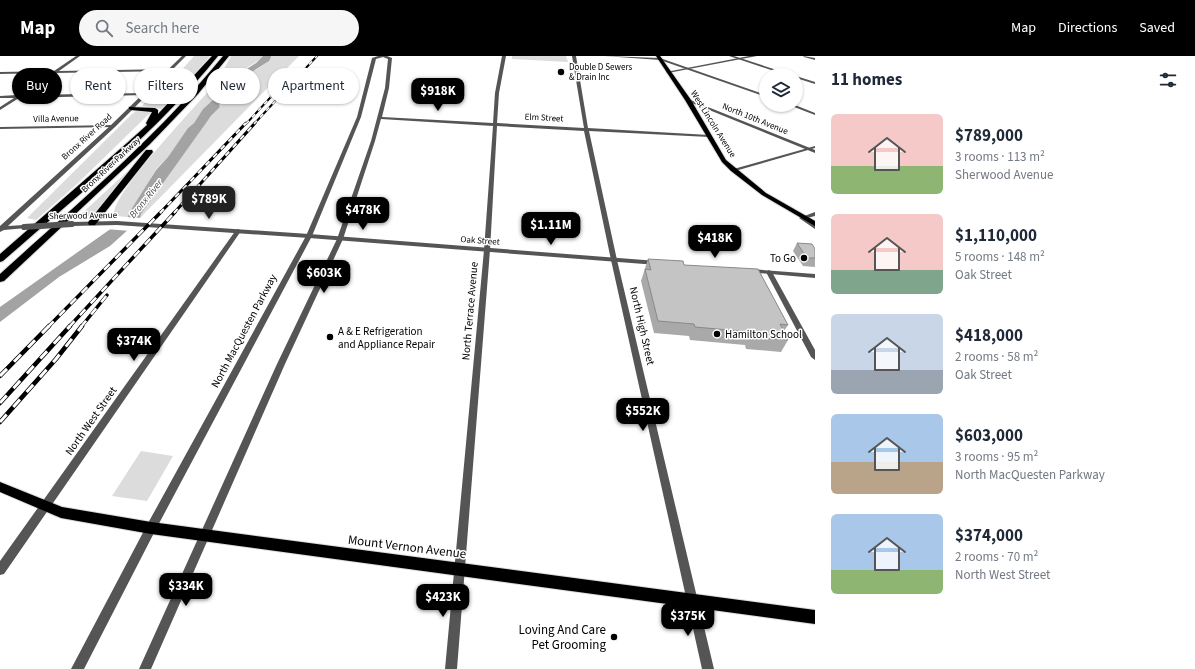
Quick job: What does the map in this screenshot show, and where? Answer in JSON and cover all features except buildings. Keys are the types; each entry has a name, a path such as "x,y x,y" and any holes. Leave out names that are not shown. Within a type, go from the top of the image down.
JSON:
{"highway":[{"name":"Bronx River Parkway","path":"0,259 142,134 190,86 215,56"},
{"name":"Bronx River Parkway","path":"0,279 106,184 160,132 196,93 226,56"},
{"path":"131,108 150,109 156,111 142,134"},
{"path":"92,223 146,156 160,132"}],"main road":[{"name":"West Lincoln Avenue","path":"659,57 688,100 724,161 733,170 764,194 815,226"},
{"name":"Mount Vernon Avenue","path":"0,487 61,512 151,528 460,568 815,617"}],"street":[{"path":"60,68 78,56"},
{"name":"Bronx River Road","path":"173,68 184,56"},
{"name":"North MacQuesten Parkway","path":"77,669 151,528 309,236 359,116 374,58 383,56 390,58 387,88 373,141 340,238 281,364 206,536 145,669"},
{"name":"North Terrace Avenue","path":"451,669 487,250 497,93 504,56"},
{"name":"North High Street","path":"574,56 586,128 614,260 708,669"},
{"path":"606,56 659,57 759,93"},
{"path":"731,56 768,68"},
{"path":"668,72 756,56"},
{"path":"805,56 815,59"},
{"path":"62,73 134,71"},
{"path":"0,73 12,73"},
{"path":"803,79 815,83"},
{"path":"62,96 134,94"},
{"path":"0,97 12,97"},
{"name":"North 10th Avenue","path":"688,100 815,152"},
{"path":"0,109 12,101"},
{"name":"Bronx River Road","path":"1,229 135,104"},
{"path":"803,110 815,114"},
{"name":"Elm Street","path":"379,118 495,123 709,136"},
{"name":"Villa Avenue","path":"0,128 113,126"},
{"path":"733,170 815,147"},
{"path":"802,218 815,214"},
{"name":"Sherwood Avenue","path":"1,229 112,223 238,231"},
{"name":"Oak Street","path":"238,231 661,263"},
{"name":"North West Street","path":"0,570 238,231"},
{"path":"746,270 815,276"},
{"path":"769,272 815,357"}],"shaded area":[{"path":"194,56 210,56 198,70 198,68 183,68"},
{"path":"231,56 263,56 246,68 224,68"},
{"path":"271,56 299,56 287,68 268,68 268,88 260,96 260,68 259,68 270,59"},
{"path":"512,56 566,56 568,62 512,59"},
{"path":"206,94 206,104 208,104 203,109 194,123 188,128 168,157 156,169 128,217 116,216 114,214 117,203 140,170"},
{"path":"144,104 166,104 161,109 142,106"},
{"path":"252,104 140,218 141,214 178,159 198,132 220,107 219,105"},
{"path":"140,110 151,112 77,184 36,220 27,218 133,113"},
{"path":"129,170 94,213 88,216 78,217"},
{"path":"141,451 173,456 147,501 112,496"}],"water":[{"path":"263,56 271,56 269,61 258,68 248,68"},
{"name":"Bronx River","path":"208,104 220,104 220,107 211,116 141,214 140,219 110,246 59,277 0,322 0,307 109,230 127,220 129,213 156,170 168,157 203,109"}],"pier":[{"path":"126,217 142,218 130,231 106,229"}],"railway":[{"path":"254,124 317,56"},
{"path":"246,124 268,100"},
{"path":"160,213 246,123"},
{"path":"174,213 255,123"},
{"path":"48,327 161,212"},
{"path":"69,327 175,212"},
{"path":"81,327 107,295"},
{"path":"0,376 49,326"},
{"path":"0,403 70,326"},
{"path":"0,422 56,359 82,326"}],"place":[{"name":"Double D Sewers & Drain Inc","path":"561,72"},
{"name":"To Go","path":"804,258"},
{"name":"Hamilton School","path":"717,334"},
{"name":"A & E Refrigeration and Appliance Repair","path":"330,337"},
{"name":"Loving And Care Pet Grooming","path":"614,637"}]}
